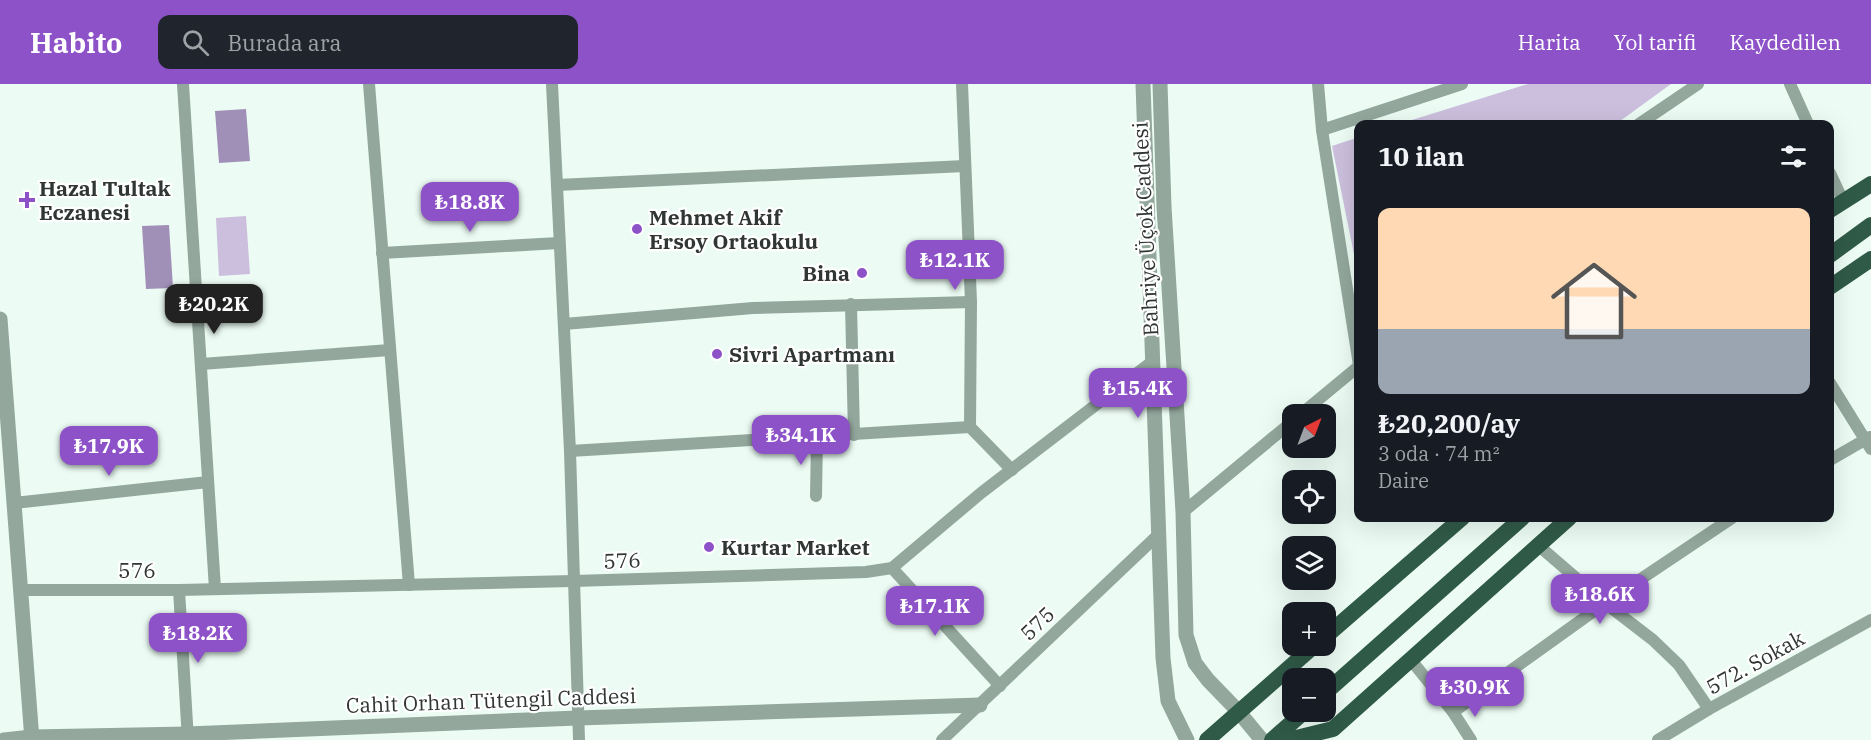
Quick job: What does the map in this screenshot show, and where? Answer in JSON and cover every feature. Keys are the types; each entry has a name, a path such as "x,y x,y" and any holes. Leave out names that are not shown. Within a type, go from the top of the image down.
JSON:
{"highway":[{"path":"1836,206 1871,184"},
{"path":"1834,252 1871,225"},
{"path":"1834,284 1871,259"},
{"path":"1336,627 1457,522"},
{"path":"1336,683 1517,522"},
{"path":"1288,740 1333,729 1565,522"},
{"path":"1207,740 1302,656"},
{"path":"1272,740 1292,722"}],"street":[{"path":"183,84 215,589"},
{"path":"369,84 409,585"},
{"path":"552,84 570,451 579,740"},
{"path":"962,84 971,302 970,427 1012,470"},
{"name":"Bahriye Üçok Caddesi","path":"1143,84 1165,686 1168,701 1187,740"},
{"name":"Bahriye Üçok Caddesi","path":"1160,84 1164,207 1183,512 1184,615 1190,651 1195,663 1208,681 1238,711 1262,740"},
{"path":"1318,84 1322,130 1354,334"},
{"path":"1322,130 1462,84"},
{"path":"1645,120 1698,84"},
{"path":"1790,84 1806,120"},
{"path":"556,185 965,166"},
{"path":"382,253 560,243"},
{"path":"564,324 753,308 971,302"},
{"path":"851,304 854,435"},
{"path":"0,319 5,456 14,503 32,739"},
{"path":"201,364 390,350"},
{"path":"1000,686 892,568 1012,470 1153,361"},
{"path":"1313,404 1354,370"},
{"path":"1834,389 1869,442 1834,458"},
{"path":"570,451 970,427"},
{"path":"1183,512 1282,430"},
{"path":"816,496 817,437"},
{"path":"14,503 208,482"},
{"path":"1453,712 1605,603 1726,522"},
{"name":"575","path":"942,740 1159,534"},
{"path":"1539,546 1605,603 1653,640 1678,665 1708,709"},
{"name":"576","path":"20,590 179,590 573,581 866,572 892,568"},
{"path":"179,590 187,737"},
{"name":"572. Sokak","path":"1666,738 1708,709 1871,620"},
{"path":"1412,660 1453,712 1471,740"},
{"name":"Cahit Orhan Tütengil Caddesi","path":"1,739 187,737 578,718 980,705"}],"shaded area":[{"path":"1528,84 1671,84 1622,120 1412,120"},
{"path":"246,109 250,161 219,163 215,111"},
{"path":"1354,139 1354,254 1332,146"},
{"path":"246,216 250,274 219,276 216,218"},
{"path":"169,225 173,288 146,289 142,226"}],"place":[{"name":"Hazal Tultak Eczanesi","path":"27,200"},
{"name":"Mehmet Akif Ersoy Ortaokulu","path":"637,229"},
{"name":"Bina","path":"862,273"},
{"name":"Sivri Apartmanı","path":"717,354"},
{"name":"Kurtar Market","path":"709,547"}]}
